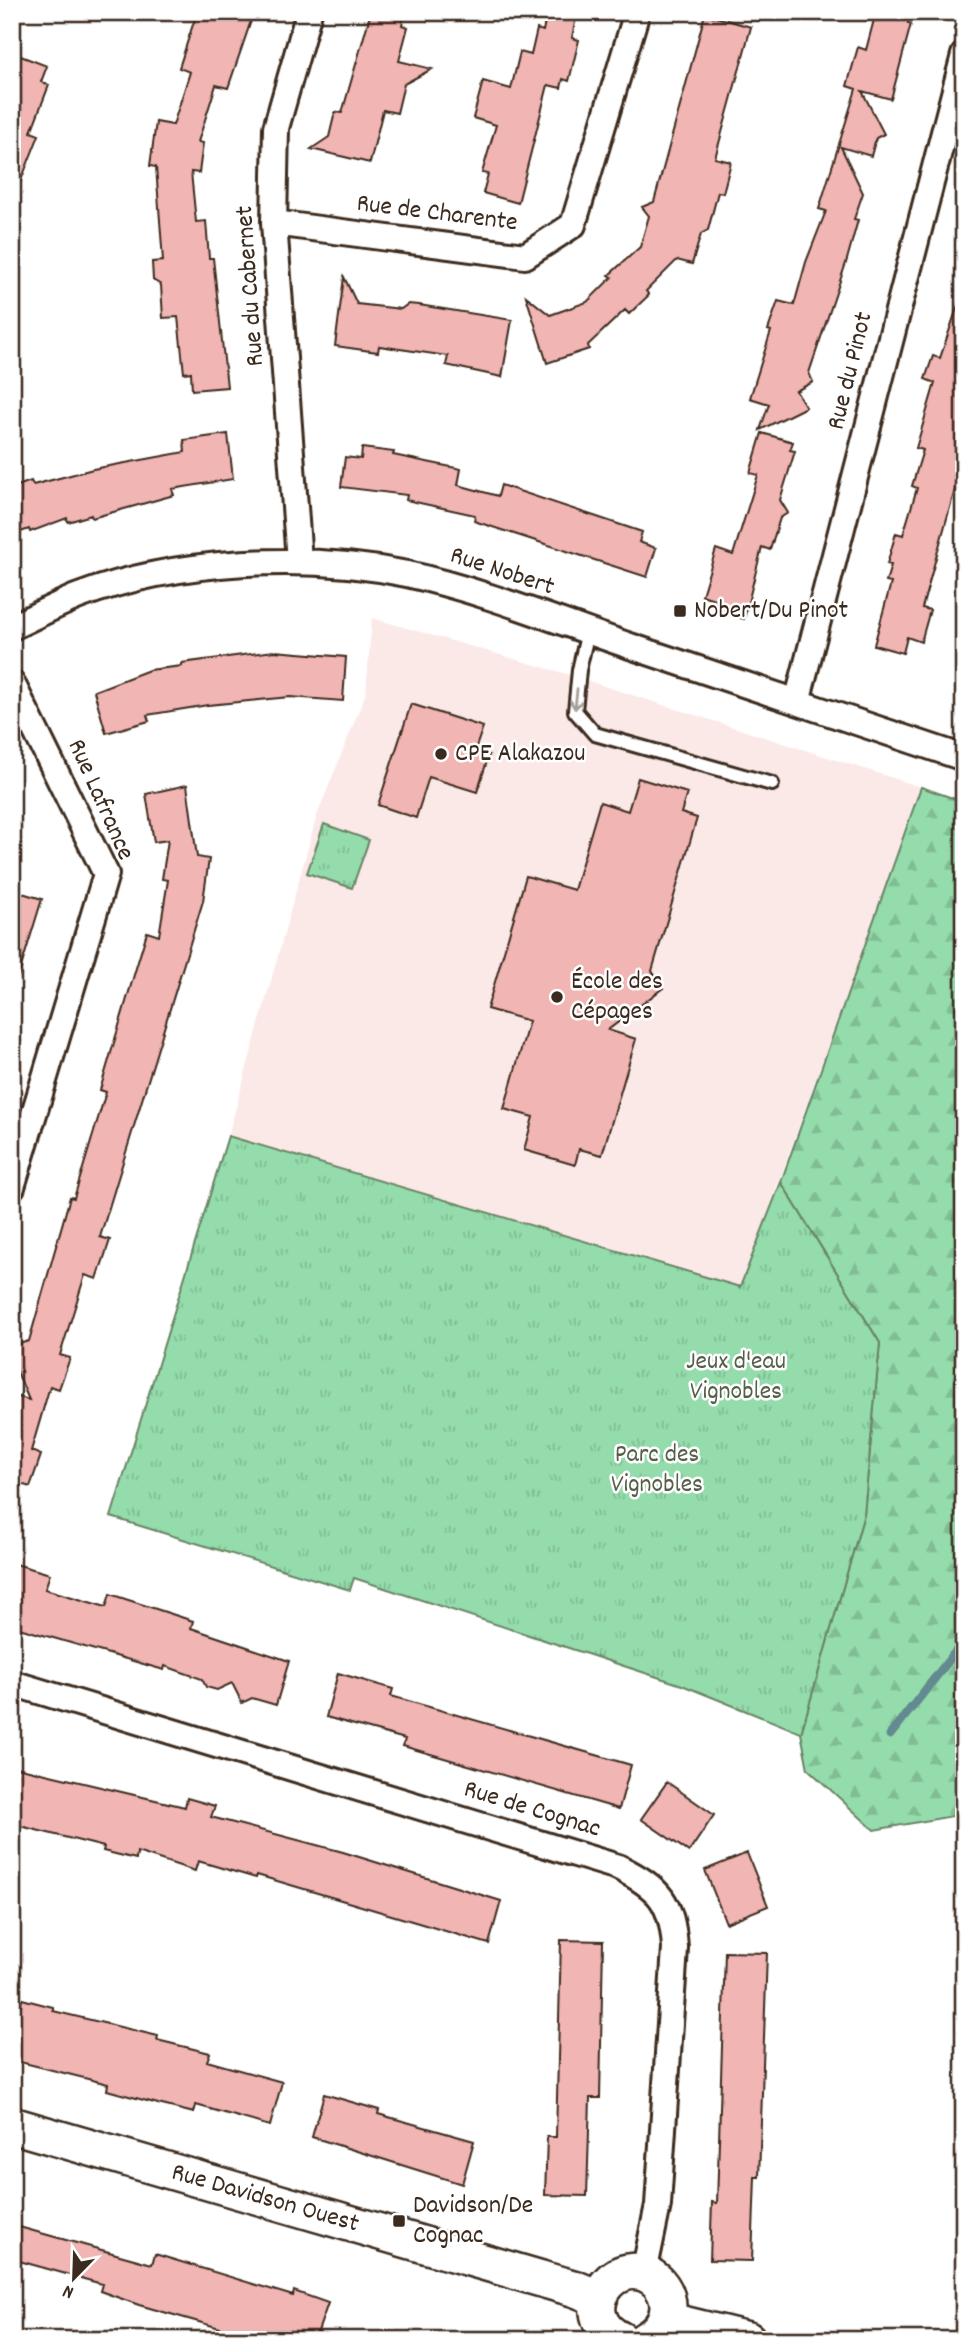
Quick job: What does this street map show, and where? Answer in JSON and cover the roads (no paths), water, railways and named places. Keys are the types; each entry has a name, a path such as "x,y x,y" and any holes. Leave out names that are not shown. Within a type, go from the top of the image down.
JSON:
{"street":[{"name":"Rue du Cabernet","path":"299,561 274,223 276,128 309,12"},
{"name":"Rue de Charente","path":"274,223 525,256 573,225 637,12"},
{"name":"Rue du Pinot","path":"797,702 964,55"},
{"name":"Rue Nobert","path":"12,628 80,596 128,582 249,562 299,561 405,574 436,581 588,631 964,758"},
{"name":"Rue Lafrance","path":"12,683 106,874 12,1186"},
{"name":"Rue de Cognac","path":"12,1684 618,1867 642,1879 663,1898 673,1919 675,1948 658,2205 644,2273"},
{"name":"Rue Davidson Ouest","path":"12,2125 576,2289 598,2298"},
{"path":"621,2340 602,2325 598,2298 605,2285 616,2276 629,2272 644,2273 662,2287 668,2309 655,2330 748,2340"}],"lane":[{"path":"588,631 579,670 575,711 595,734 772,784"}],"waterway":[{"path":"890,1735 964,1641"}],"place":[{"name":"Nobert/Du Pinot","path":"680,611"},
{"name":"CPE Alakazou","path":"441,754"},
{"name":"École des Cépages","path":"557,997"},
{"name":"Davidson/De Cognac","path":"399,2221"}],"park label":[{"name":"Jeux d'eau Vignobles","path":"736,1377"},
{"name":"Parc des Vignobles","path":"657,1470"}]}
